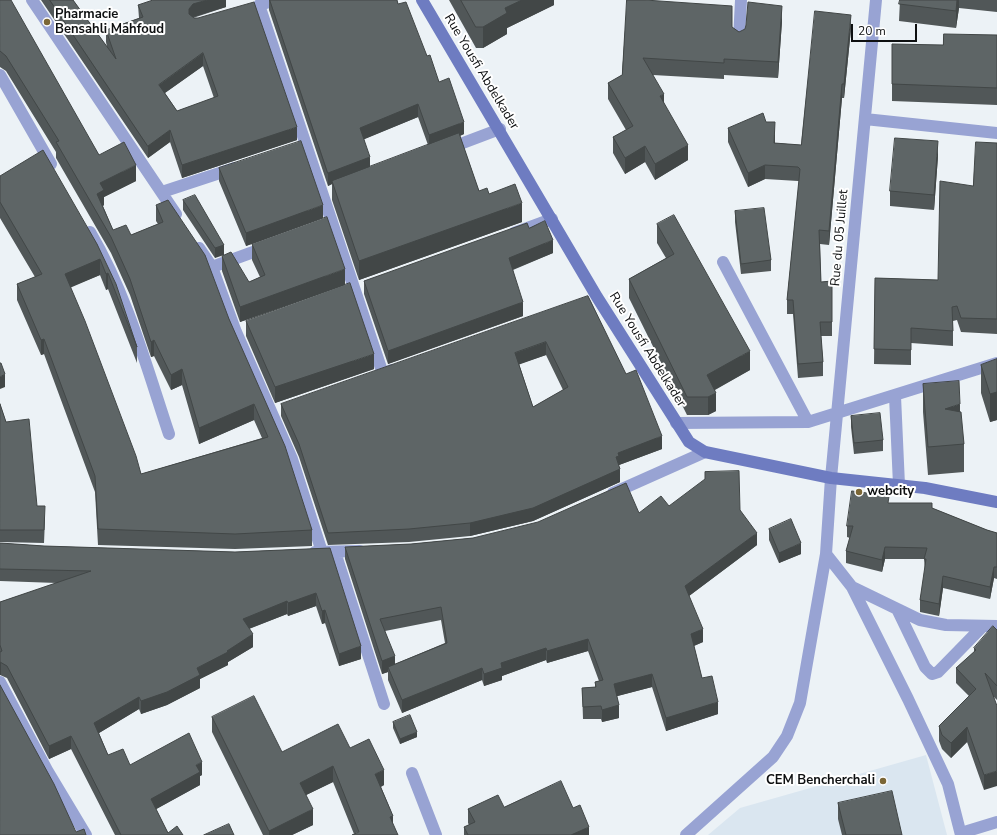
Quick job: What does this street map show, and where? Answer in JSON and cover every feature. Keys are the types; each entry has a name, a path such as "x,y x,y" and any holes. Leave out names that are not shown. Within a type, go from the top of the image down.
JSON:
{"main road":[{"name":"Rue Yousfi Abdelkader","path":"422,0 500,129 597,297 676,424 689,442 705,452 831,478 925,488 997,502"}],"street":[{"path":"32,0 182,224"},
{"path":"245,10 276,0"},
{"path":"739,40 741,0"},
{"name":"Rue du 05 Juillet","path":"686,835 773,756 787,736 800,703 826,554 831,478 876,0"},
{"path":"259,5 302,147 322,196 327,224 350,292 383,374"},
{"path":"0,75 58,175"},
{"path":"865,119 997,133"},
{"path":"433,154 500,129"},
{"path":"162,192 245,165"},
{"path":"322,196 337,190"},
{"path":"500,238 552,219"},
{"path":"85,222 104,256 123,297 170,434"},
{"path":"191,236 212,267 236,332 292,459 322,552"},
{"path":"212,267 279,242"},
{"path":"723,262 808,422"},
{"path":"350,292 368,285"},
{"path":"582,302 597,297"},
{"path":"236,332 251,327"},
{"path":"676,424 808,422 997,364"},
{"path":"368,379 405,366"},
{"path":"894,396 899,486"},
{"path":"271,412 286,407"},
{"path":"599,499 705,452"},
{"path":"306,553 372,550"},
{"path":"335,552 384,704"},
{"path":"826,554 852,587 948,784 961,834 997,822"},
{"path":"852,587 920,620 946,625 997,626"},
{"path":"897,609 926,668 932,674 938,672 983,626"},
{"path":"0,682 47,770 86,835"},
{"path":"412,773 436,835"}],"shaded area":[{"name":"CEM Bencherchali","path":"926,755 947,835 708,835 740,808"}],"building":[{"path":"0,0 11,0 99,155 124,142 136,165 100,183 104,190 97,194 113,230 126,225 131,235 163,222 156,205 168,200 205,255 229,319 285,446 312,530 235,534 98,529 95,476 44,339 41,340 17,284 42,274 0,202 0,176 43,150 97,244 116,284 137,347 108,273 106,274 100,259 65,274 85,321 136,456 141,474 268,437 254,404 199,428 182,369 171,375 154,340 151,342 130,279 111,237 56,142 59,141 6,56 0,51"},
{"path":"50,0 73,0 116,59 106,30 143,17 138,5 153,0 207,0 193,4 189,9 189,14 194,18 198,18 254,2 297,127 182,165 170,130 148,146","holes":["203,53 218,96 177,111 159,85"]},
{"path":"270,0 397,0 398,4 406,2 427,56 430,55 439,82 449,78 464,122 429,135 418,104 360,128 370,157 328,173"},
{"path":"461,0 522,0 505,8 507,13 483,27 476,27"},
{"path":"627,0 732,6 732,27 739,32 745,29 748,2 782,6 778,62 724,59 724,63 643,58 664,94 660,96 688,145 655,164 645,146 625,158 613,137 633,126 608,83 622,75"},
{"path":"900,0 957,0 956,11 899,4"},
{"path":"815,11 851,15 844,84 842,84 829,231 819,230 821,282 832,281 832,322 820,322 823,362 798,364 793,300 787,300 800,169 798,167 765,165 748,173 728,128 763,113 766,122 775,122 774,143 801,145"},
{"path":"944,34 997,35 997,88 892,84 892,44 943,45"},
{"path":"459,133 479,191 487,188 489,194 515,184 522,203 359,261 332,181"},
{"path":"895,138 938,141 934,195 890,191"},
{"path":"301,141 323,205 246,233 219,168"},
{"path":"976,142 997,143 997,319 961,318 957,306 952,307 953,331 911,328 911,350 874,349 875,278 938,280 940,181 973,186"},
{"path":"195,195 224,245 215,248 183,200"},
{"path":"764,208 771,260 741,264 735,211"},
{"path":"674,215 750,351 707,375 716,393 708,397 687,397 629,279 674,254 657,224"},
{"path":"327,217 345,269 240,307 222,256 231,252 249,282 265,275 252,244"},
{"path":"545,221 553,240 509,258 523,302 388,351 364,281 527,223 529,228"},
{"path":"350,283 374,354 275,387 246,321"},
{"path":"588,296 626,374 636,370 662,436 618,453 619,456 616,457 620,469 533,508 470,523 409,529 328,533 299,444 281,404","holes":["546,342 568,387 533,407 515,353"]},
{"path":"997,359 997,392 990,394 981,365"},
{"path":"0,363 5,374 0,377"},
{"path":"959,381 960,404 945,409 961,412 964,444 928,447 923,384"},
{"path":"0,404 6,422 29,419 37,506 45,506 44,530 0,530"},
{"path":"880,413 883,440 854,443 851,416"},
{"path":"739,471 740,510 757,533 685,586 703,629 691,634 702,678 712,676 718,702 666,718 652,674 614,684 619,705 602,710 601,706 583,707 582,688 596,687 595,682 603,680 588,639 547,651 546,648 501,663 502,668 484,674 482,668 402,700 388,667 447,643 441,607 380,619 395,656 382,661 345,547 411,544 473,538 538,522 626,483 639,513 661,496 669,506 705,479 705,472"},
{"path":"852,491 889,496 888,503 932,503 932,508 997,533 997,567 994,567 990,587 943,576 939,604 920,600 926,559 924,559 927,548 885,547 882,560 846,551 853,526 847,526"},
{"path":"791,519 801,543 779,553 769,529"},
{"path":"0,543 44,546 235,552 330,548 361,646 339,654 325,610 322,611 316,593 288,603 287,601 243,619 253,634 227,651 228,652 197,668 200,675 167,692 141,701 139,697 94,723 108,755 123,749 130,765 189,733 202,762 196,765 200,772 151,799 168,833 177,826 183,835 121,835 71,736 49,746 7,666 0,662 0,652 2,651 0,645 0,602 91,571 0,569"},
{"path":"993,626 997,630 997,686 985,673 997,706 997,771 984,775 967,727 951,743 942,735 939,726 976,689 956,668 976,650 974,648"},
{"path":"0,685 54,784 76,832 84,829 86,835 0,835"},
{"path":"254,696 282,752 338,724 350,748 369,739 384,770 375,774 393,816 390,817 398,835 352,835 359,832 333,766 300,783 313,809 269,831 212,717"},
{"path":"410,715 417,732 400,739 393,722"},
{"path":"561,781 573,808 580,805 589,827 571,835 468,835 464,827 475,822 468,809 498,795 504,807"},
{"path":"892,791 902,835 846,835 838,803"},
{"path":"229,824 234,835 204,835"}],"place":[{"name":"Pharmacie Bensahli Mahfoud","path":"47,22"},
{"name":"webcity","path":"859,492"},
{"name":"CEM Bencherchali","path":"883,781"}]}
